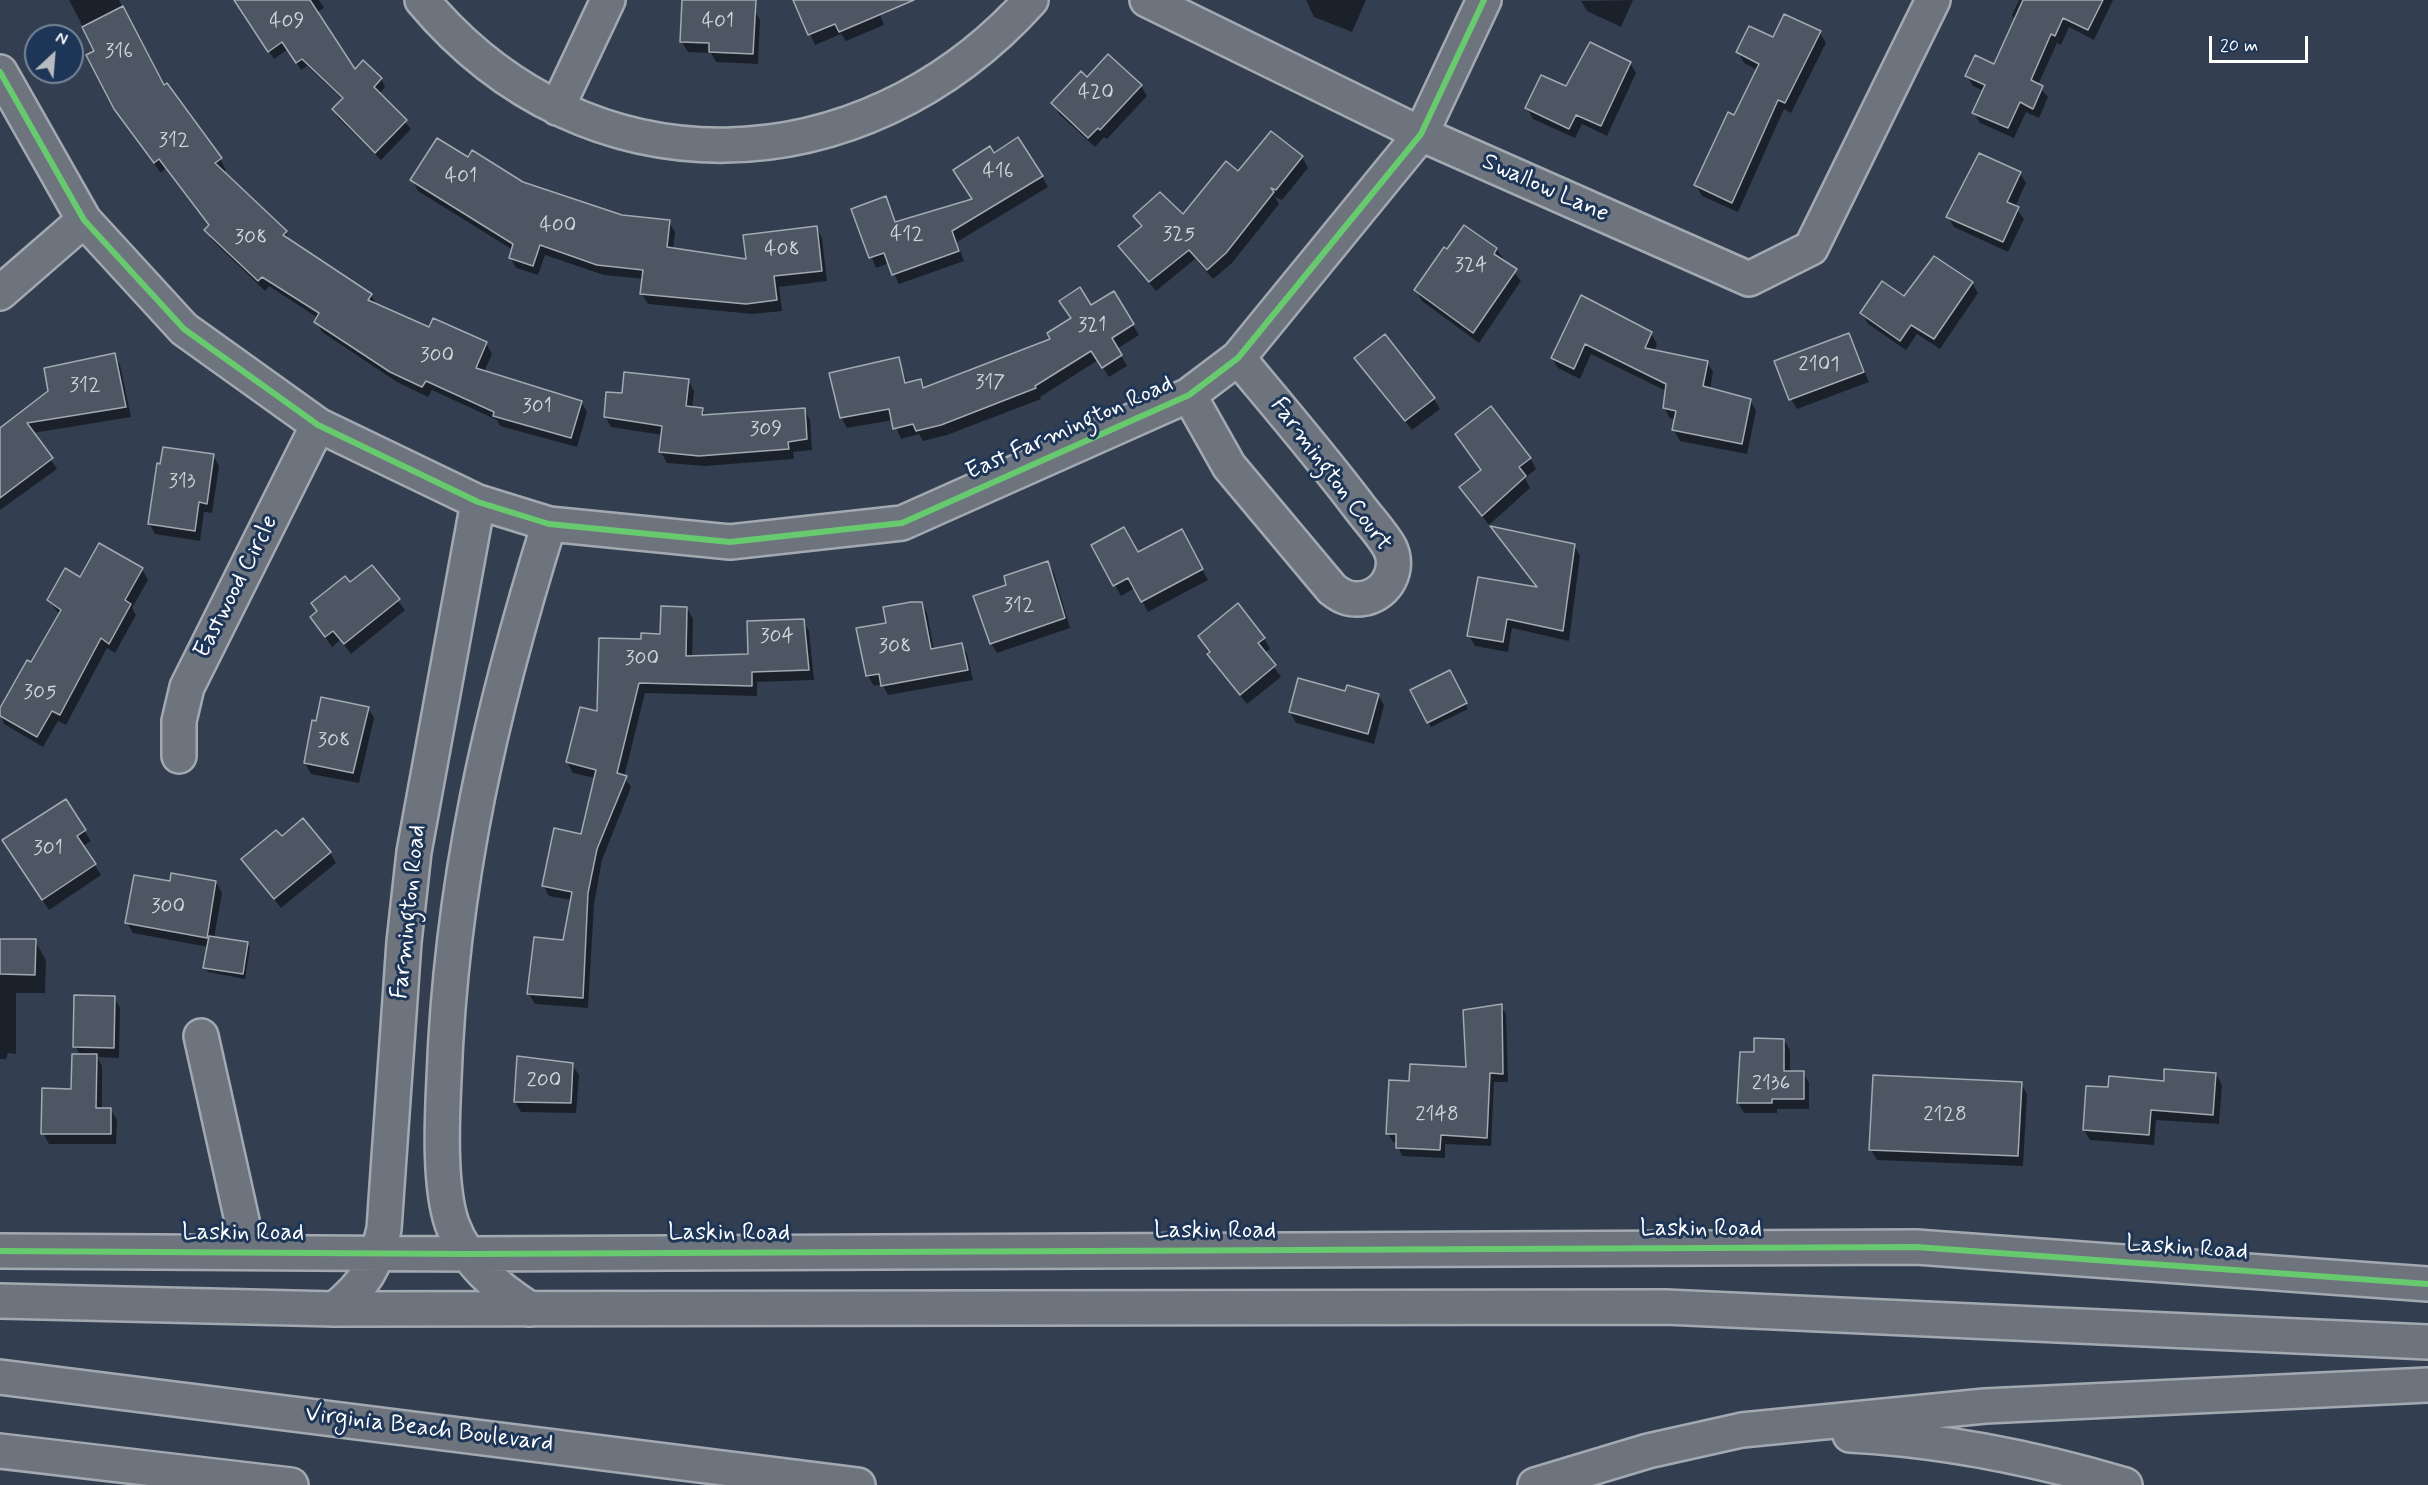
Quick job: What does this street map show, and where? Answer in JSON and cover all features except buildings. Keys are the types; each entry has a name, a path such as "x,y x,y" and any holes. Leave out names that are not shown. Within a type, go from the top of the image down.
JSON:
{"main road":[{"path":"422,0 442,23 485,63 513,84 557,108 614,129 679,142 723,146 778,142 810,136 864,119 915,95 963,65 1006,28 1031,0"},
{"path":"557,108 608,0"},
{"name":"Swallow Lane","path":"1147,0 1420,134 1749,279 1811,248 1933,0"},
{"name":"East Farmington Road","path":"0,72 84,220 184,329 318,425 478,502 549,524 730,542 902,523 1189,395 1238,358 1420,134 1484,0"},
{"path":"0,293 84,220"},
{"name":"Farmington Court","path":"1189,395 1229,466 1332,590 1340,596 1356,600 1375,596 1389,581 1394,565 1390,549 1343,486 1238,358"},
{"name":"Eastwood Circle","path":"179,756 179,721 187,687 318,425"},
{"name":"Farmington Road","path":"335,1309 357,1291 370,1274 379,1253 384,1229 404,942 414,852 478,502"},
{"name":"Farmington Road","path":"531,1309 504,1292 467,1254 452,1223 446,1191 442,1122 446,1011 458,902 483,762 513,642 549,524"},
{"path":"201,1036 249,1252"},
{"name":"Laskin Road","path":"0,1251 467,1254 1916,1247 2428,1284"},
{"path":"0,1301 335,1309 1666,1307 2428,1342"},
{"name":"Virginia Beach Boulevard","path":"0,1377 858,1485"},
{"path":"1534,1485 1648,1451 1742,1430 1985,1406 2428,1385"},
{"path":"1742,1430 1913,1438 2053,1464 2125,1485"},
{"path":"0,1451 291,1485"}],"cycle path":[{"path":"0,72 84,220 184,329 318,425 478,502 549,524 730,542 902,523 1189,395 1238,358 1421,134 1484,0"},
{"path":"0,1251 467,1254 1916,1247 2428,1284"}]}
